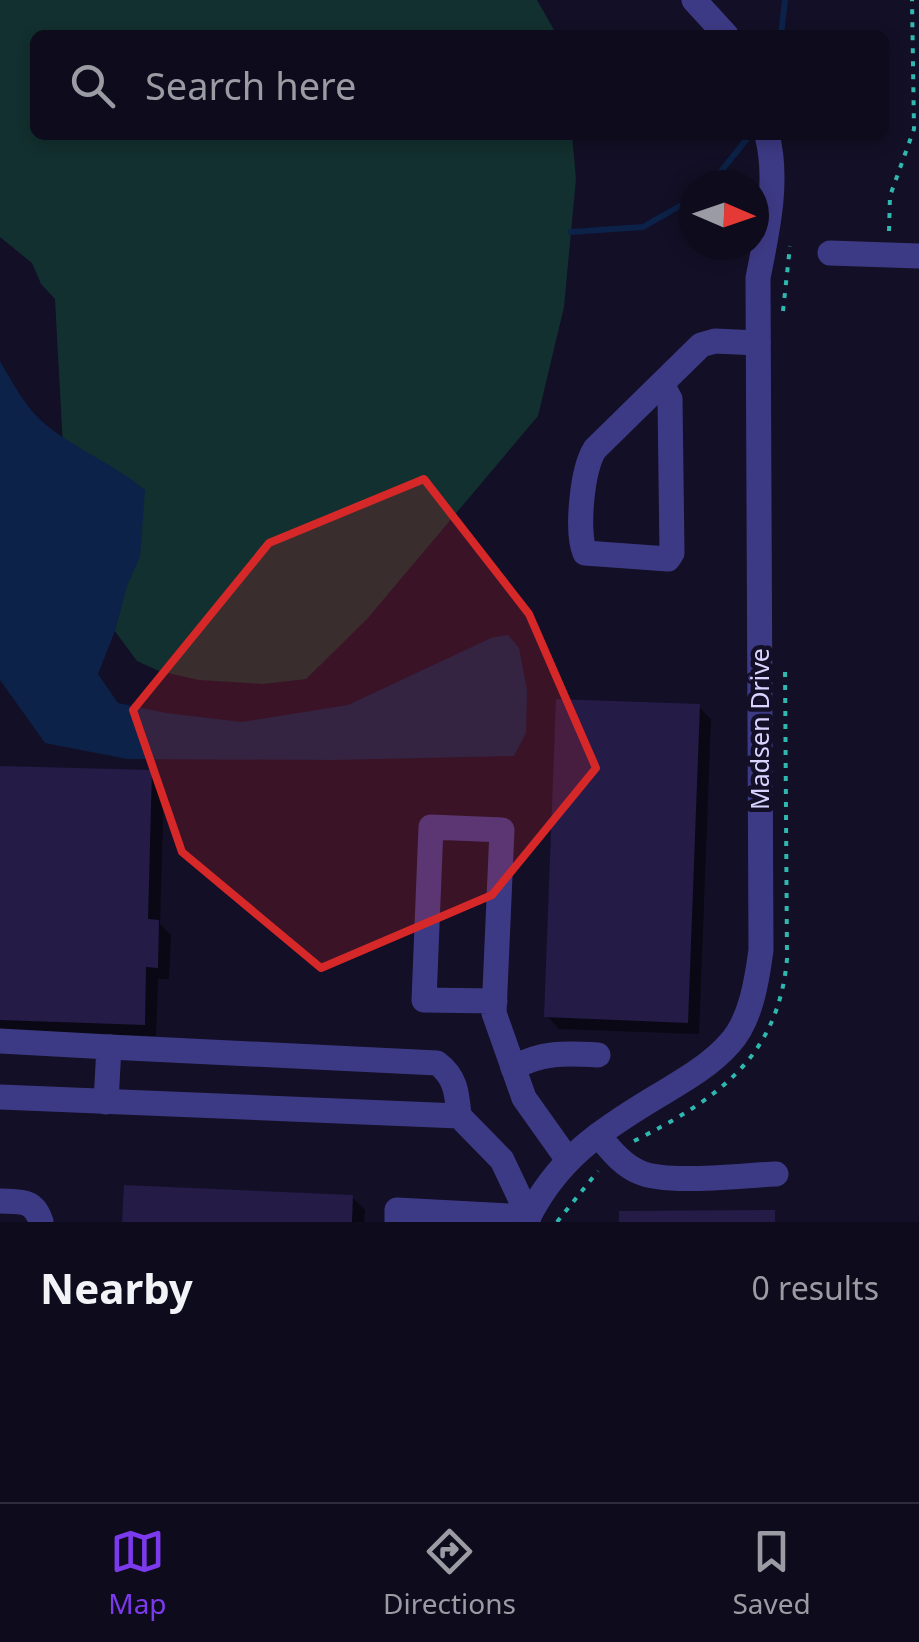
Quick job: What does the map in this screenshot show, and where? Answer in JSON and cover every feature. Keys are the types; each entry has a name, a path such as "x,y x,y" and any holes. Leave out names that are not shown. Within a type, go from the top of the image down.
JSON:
{"street":[{"path":"694,0 721,30"},
{"name":"Madsen Drive","path":"528,1220 545,1184 568,1160 598,1134 688,1078 732,1042 757,983 761,950 758,278 768,224 772,155 768,140"},
{"path":"830,253 919,256"},
{"path":"662,385 670,399 672,553 668,558 585,553 581,541 585,469 590,457 701,345 715,341 758,344"},
{"path":"494,1002 424,1000 431,827 502,830 494,1014 524,1098 568,1160"},
{"path":"0,1041 436,1063 454,1081 459,1116 502,1160 528,1220 397,1210 397,1222"},
{"path":"106,1102 109,1047"},
{"path":"513,1068 532,1057 551,1053 598,1055"},
{"path":"0,1097 459,1116"},
{"path":"598,1134 622,1162 641,1173 662,1178 776,1174"},
{"path":"0,1201 29,1202 37,1209 41,1222"}],"path":[{"path":"890,255 890,196 914,129 912,0"}],"highlighted area":[{"path":"424,479 529,614 596,768 492,895 321,968 182,852 133,710 269,543"}],"green space":[{"path":"0,0 537,0 554,30 30,30 30,140 572,140 576,179 564,307 538,416 367,619 306,679 263,684 199,680 159,671 137,661 108,622 65,485 55,299 41,284 32,263 0,237"}],"water":[{"path":"0,361 39,419 145,490 140,557 98,674 118,703 242,722 348,705 491,638 508,635 519,648 527,690 526,733 514,756 127,759 45,743 0,680"}],"building":[{"path":"556,699 700,704 688,1023 544,1017"},
{"path":"0,766 152,770 148,919 159,920 158,968 146,967 145,1025 0,1020"},
{"path":"124,1185 353,1195 352,1222 122,1222"},
{"path":"775,1210 775,1222 619,1222 619,1211"}],"waterway":[{"path":"782,30 785,0"},
{"path":"722,170 746,140"},
{"path":"571,232 643,227 679,207"}]}
